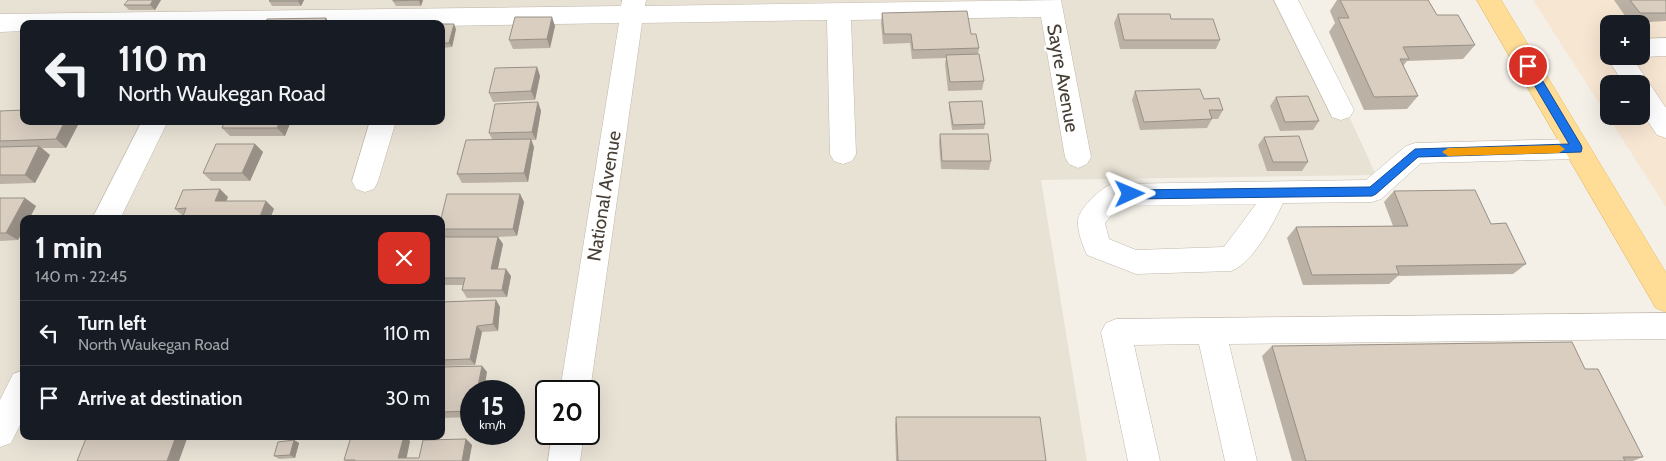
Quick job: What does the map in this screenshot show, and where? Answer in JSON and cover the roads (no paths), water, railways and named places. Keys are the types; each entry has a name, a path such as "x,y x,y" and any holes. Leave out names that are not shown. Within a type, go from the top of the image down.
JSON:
{"main road":[{"path":"1489,0 1666,299"}],"street":[{"path":"1286,0 1341,110"},
{"path":"428,20 633,7 839,12 1050,4"},
{"name":"Sayre Avenue","path":"1050,4 1078,157"},
{"name":"National Avenue","path":"577,380 633,7"},
{"path":"839,12 843,154"},
{"path":"78,20 208,15 378,20"},
{"path":"0,23 20,22"},
{"path":"1650,48 1666,47"},
{"path":"1650,104 1666,128"},
{"path":"108,215 153,125"},
{"path":"365,181 382,125"},
{"path":"1275,193 1261,220 1231,259 1136,262 1097,247 1091,220 1112,195 1372,191 1415,153 1577,148"},
{"path":"1144,461 1116,332 1666,326"},
{"path":"1211,331 1241,461"},
{"path":"0,432 20,392"},
{"path":"564,461 566,445"}]}
